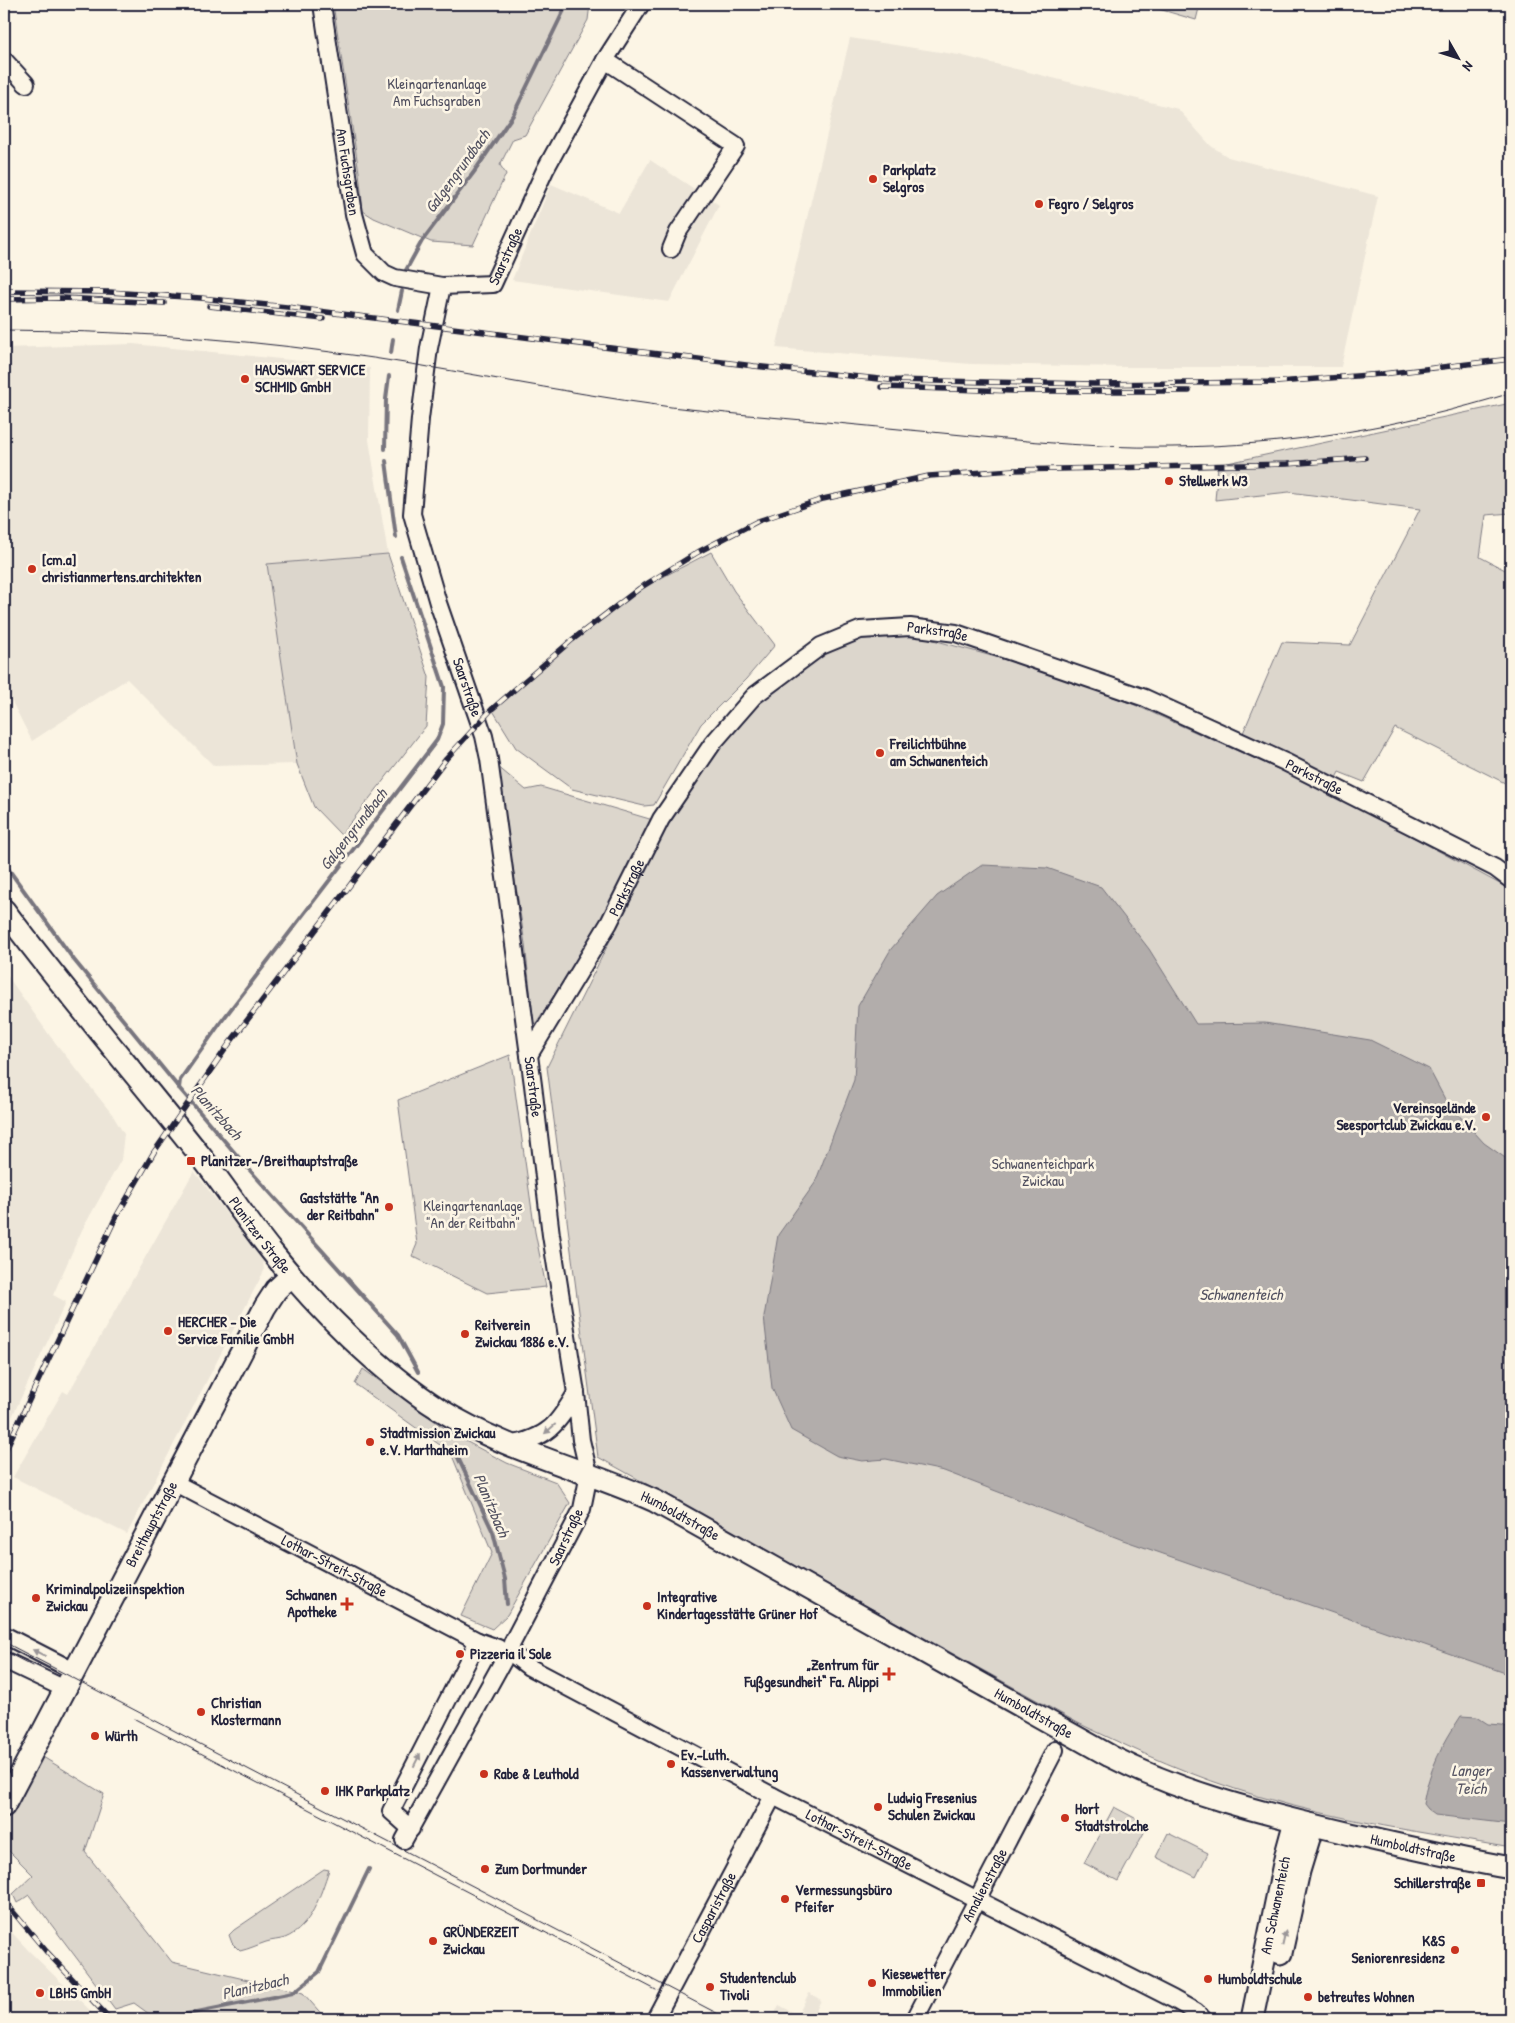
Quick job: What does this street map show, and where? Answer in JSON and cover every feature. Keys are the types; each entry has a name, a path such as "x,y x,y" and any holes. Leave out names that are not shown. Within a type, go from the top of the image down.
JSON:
{"main road":[{"name":"Planitzer Straße","path":"4,910 199,1154 291,1276 348,1334 410,1388 454,1419 509,1445 588,1474"},
{"name":"Breithauptstraße","path":"4,1806 265,1307 276,1290 291,1276"},
{"name":"Humboldtstraße","path":"588,1474 655,1501 1110,1756 1184,1789 1261,1813 1413,1849 1511,1868"},
{"name":"Am Schwanenteich","path":"1252,2019 1286,1854 1304,1823"},
{"name":"Am Schwanenteich","path":"1265,2019 1299,1870 1304,1823"}],"street":[{"name":"Am Fuchsgraben","path":"322,4 354,214 365,254 384,272 395,278 442,286"},
{"name":"Saarstraße","path":"478,1641 391,1811 407,1835 578,1517 582,1509 588,1474 581,1440 576,1393 551,1235 490,759 484,736 438,603 412,514 420,419 429,348 442,286 493,284 545,170 605,60 641,4"},
{"path":"4,60 26,84"},
{"path":"605,60 736,146 678,232 671,249"},
{"name":"Parkstraße","path":"529,1055 609,923 661,819 713,743 754,696 821,646 860,630 910,627 956,633 1145,698 1285,762 1495,868 1511,880"},
{"path":"509,1445 526,1442 545,1434 559,1421 576,1393"},
{"name":"Lothar-Streit-Straße","path":"173,1482 478,1641 507,1652 529,1667 773,1796 1173,1999 1196,2012 1203,2019"},
{"path":"4,1635 70,1680"},
{"path":"4,1660 70,1680"},
{"name":"Amalienstraße","path":"915,2019 1055,1750"},
{"name":"Casparistraße","path":"655,2019 773,1796"}],"shaded area":[{"path":"850,38 959,55 1178,109 1211,146 1228,157 1378,196 1341,367 1124,367 971,364 776,348"},
{"path":"650,160 719,205 669,302 512,280 551,184 619,213"},
{"path":"133,344 370,368 369,440 388,554 267,564 297,764 214,766 127,679 32,741 4,686 4,348"},
{"path":"4,971 50,1036 112,1114 124,1134 121,1160 82,1230 53,1295 66,1302 4,1434"},
{"name":"HERCHER - Die Service Familie GmbH","path":"194,1171 263,1261 264,1271 127,1534 13,1477 63,1391 68,1394"},
{"path":"4,1924 29,1951 99,2019 4,2019"},
{"path":"809,1993 821,2000 813,2017 817,2019 772,2019 779,2005 798,2015"}],"green space":[{"name":"Kleingartenanlage Am Fuchsgraben","path":"333,4 590,4 588,20 525,135 513,139 500,165 506,174 473,245 431,242 374,218 363,211 359,172"},
{"path":"1142,4 1200,4 1196,20"},
{"path":"1511,403 1511,513 1486,515 1480,557 1511,573 1511,786 1395,728 1364,782 1339,772 1335,780 1243,733 1282,642 1350,645 1420,509 1289,492 1215,500 1218,465"},
{"path":"711,552 734,591 775,645 746,679 701,724 654,805 644,806 572,789 516,748 492,709 572,640 636,591"},
{"path":"388,554 429,677 426,726 341,835 314,807 297,764 267,564"},
{"name":"Schwanenteichpark Zwickau","path":"904,632 1043,670 1135,705 1329,792 1511,890 1511,1848 1320,1813 1235,1789 1166,1763 1078,1723 598,1457 547,1067 672,816 751,703 810,657 871,634"},
{"path":"497,766 526,790 541,787 653,820 602,921 534,1026 525,944"},
{"name":"Kleingartenanlage \"An der Reitbahn\"","path":"510,1055 535,1232 546,1287 487,1293 412,1256 417,1244 398,1100"},
{"path":"363,1369 454,1435 507,1463 556,1482 570,1503 507,1615 492,1629 461,1616 492,1553 451,1453 355,1384"},
{"path":"33,1751 104,1794 85,1852 172,1962 303,1993 326,2019 156,2019 134,2003 115,2009 29,1895 17,1903 13,1894 33,1875 4,1846 4,1806"},
{"path":"1114,1807 1148,1825 1118,1881 1084,1863"},
{"path":"1168,1833 1208,1853 1196,1877 1156,1857"},
{"path":"324,1869 329,1870 314,1909 302,1926 294,1933 285,1938 268,1941 240,1951 232,1943 229,1935 234,1930"}],"water":[{"name":"Schwanenteich","path":"982,865 1047,868 1101,887 1149,949 1196,1024 1265,1023 1370,1040 1429,1069 1446,1101 1484,1143 1511,1162 1511,1675 1123,1540 944,1471 886,1459 862,1461 837,1456 791,1430 772,1388 764,1317 778,1235 815,1183 854,1080 858,1006 891,949 937,896"},
{"name":"Langer Teich","path":"1461,1716 1477,1717 1488,1724 1502,1725 1511,1729 1511,1824 1435,1815 1423,1804 1437,1758"}],"waterway":[{"name":"Galgengrundbach","path":"405,272 422,241 474,172 513,115 567,4"},
{"name":"Galgengrundbach","path":"398,310 402,291"},
{"name":"Galgengrundbach","path":"391,353 393,339"},
{"name":"Galgengrundbach","path":"385,449 386,399 389,376"},
{"name":"Galgengrundbach","path":"386,461 396,537"},
{"name":"Galgengrundbach","path":"179,1088 180,1080 221,1022 437,740 443,724 444,687 401,557"},
{"name":"Planitzbach","path":"4,863 74,960 179,1088 247,1167 398,1335 418,1372"},
{"name":"Planitzbach","path":"453,1447 493,1532 505,1579 507,1604"},
{"name":"Planitzbach","path":"167,2018 293,1993 319,1972 369,1869"}],"tram line":[{"path":"4,330 127,333 250,342 374,358 671,407 1002,439 1105,446 1216,446 1301,438 1386,425 1428,416 1511,393"},
{"path":"4,1642 728,2019"},
{"path":"4,1651 33,1666"},
{"path":"135,1719 656,1990"}],"railway":[{"path":"4,291 109,292 201,298 287,307 754,366 889,380 1094,384 1278,382 1382,374 1511,359"},
{"path":"4,299 62,298 164,303"},
{"path":"209,306 323,319"},
{"path":"881,387 1014,391 1189,391"},
{"path":"4,1453 116,1217 154,1152 229,1044 446,759 492,709 572,640 640,588 698,552 758,521 823,499 929,476 1013,470 1287,464 1365,458"},
{"path":"4,1901 46,1951 110,2019"}],"place":[{"name":"Parkplatz Selgros","path":"873,179"},
{"name":"Fegro / Selgros","path":"1039,204"},
{"name":"HAUSWART SERVICE SCHMID GmbH","path":"245,379"},
{"name":"Stellwerk W3","path":"1169,481"},
{"name":"[cm.a] christianmertens.architekten","path":"32,569"},
{"name":"Freilichtbühne am Schwanenteich","path":"880,753"},
{"name":"Vereinsgelände Seesportclub Zwickau e.V.","path":"1486,1117"},
{"name":"Planitzer-/Breithauptstraße","path":"191,1161"},
{"name":"Gaststätte \"An der Reitbahn\"","path":"389,1207"},
{"name":"HERCHER - Die Service Familie GmbH","path":"168,1331"},
{"name":"Reitverein Zwickau 1886 e.V.","path":"465,1334"},
{"name":"Stadtmission Zwickau e.V. Marthaheim","path":"370,1442"},
{"name":"Kriminalpolizeiinspektion Zwickau","path":"36,1598"},
{"name":"Schwanen Apotheke","path":"347,1604"},
{"name":"Integrative Kindertagesstätte Grüner Hof","path":"647,1606"},
{"name":"Pizzeria il Sole","path":"460,1654"},
{"name":"„Zentrum für Fußgesundheit“ Fa. Alippi","path":"889,1674"},
{"name":"Christian Klostermann","path":"201,1712"},
{"name":"Würth","path":"95,1736"},
{"name":"Ev.-Luth. Kassenverwaltung","path":"671,1764"},
{"name":"Rabe & Leuthold","path":"484,1774"},
{"name":"IHK Parkplatz","path":"325,1791"},
{"name":"Ludwig Fresenius Schulen Zwickau","path":"878,1807"},
{"name":"Hort Stadtstrolche","path":"1065,1818"},
{"name":"Zum Dortmunder","path":"485,1869"},
{"name":"Schillerstraße","path":"1481,1883"},
{"name":"Vermessungsbüro Pfeifer","path":"785,1899"},
{"name":"GRÜNDERZEIT Zwickau","path":"433,1941"},
{"name":"K&S Seniorenresidenz","path":"1455,1950"},
{"name":"Humboldtschule","path":"1208,1979"},
{"name":"Kiesewetter Immobilien","path":"872,1983"},
{"name":"Studentenclub Tivoli","path":"710,1987"},
{"name":"LBHS GmbH","path":"40,1993"},
{"name":"betreutes Wohnen","path":"1308,1997"}]}
